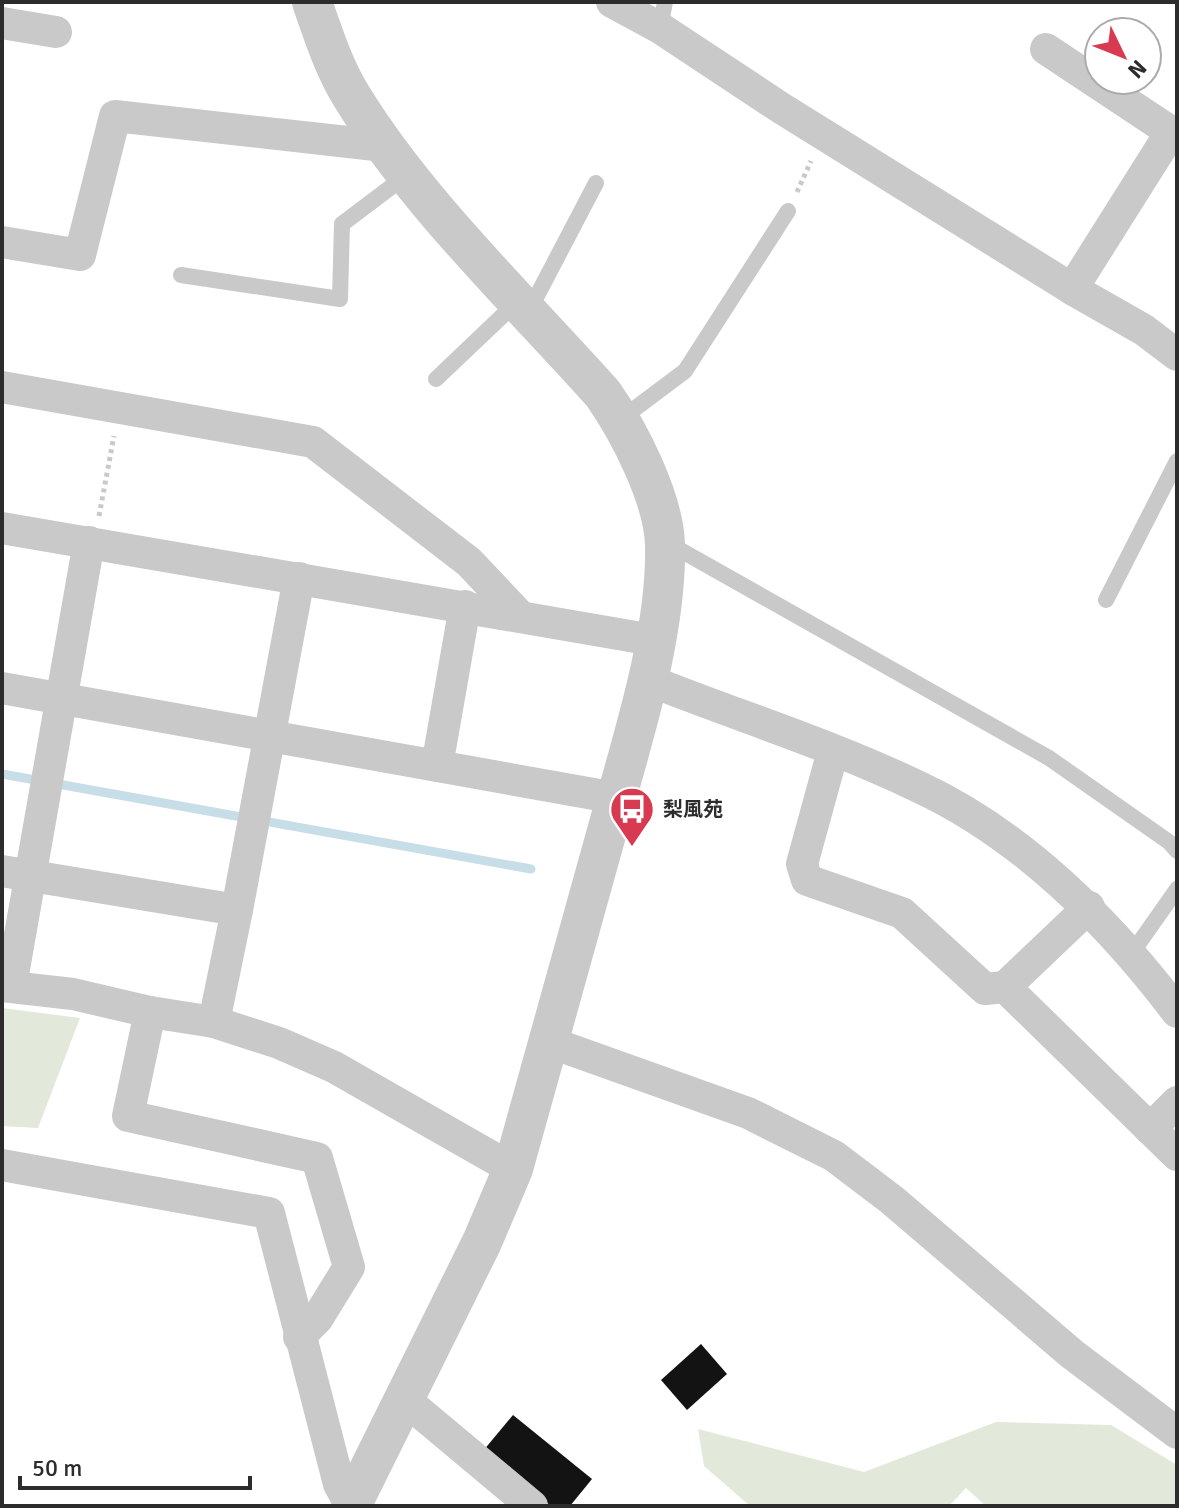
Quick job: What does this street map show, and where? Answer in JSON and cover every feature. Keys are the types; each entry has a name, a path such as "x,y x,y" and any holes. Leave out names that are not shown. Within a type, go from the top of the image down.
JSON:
{"street":[{"path":"312,2 328,48 351,94 396,160 621,419 654,495 665,542 662,593 648,680 513,1169 482,1242 351,1506"},
{"path":"612,2 663,15 823,134 1072,289 1144,330 1177,355"},
{"path":"2,23 56,32"},
{"path":"1046,49 1171,132 1072,289"},
{"path":"2,242 80,255 115,116 396,160"},
{"path":"2,387 313,442 469,562 521,617"},
{"path":"2,528 653,640"},
{"path":"89,542 64,699 16,873 6,986 73,994 150,1012 214,1022 279,1043 334,1067 513,1169"},
{"path":"214,1022 299,578"},
{"path":"437,766 465,606"},
{"path":"648,680 833,751 933,795 993,832 1089,907 1132,953 1177,1012"},
{"path":"2,688 616,798"},
{"path":"833,751 802,864 807,880 902,913 985,989 1005,987 1089,907"},
{"path":"16,873 237,910"},
{"path":"1005,987 1177,1155"},
{"path":"150,1012 128,1116 317,1158 349,1267 317,1319 299,1337"},
{"path":"549,1042 748,1113 834,1156 892,1200 1072,1354 1177,1433"},
{"path":"1150,1129 1177,1102"},
{"path":"2,1165 269,1213 339,1484 351,1506"},
{"path":"404,1399 532,1506"}],"lane":[{"path":"181,275 340,299 342,224 396,160"},
{"path":"436,379 524,305 596,183"},
{"path":"621,419 685,371 788,211"},
{"path":"1106,600 1177,461"},
{"path":"665,542 1049,758 1169,842 1177,851"},
{"path":"1132,953 1177,889"}],"path":[{"path":"788,211 823,134"},
{"path":"89,542 97,527 119,407"}],"green space":[{"path":"2,1008 80,1018 38,1128 2,1126"},
{"path":"996,1422 1111,1425 1177,1465 1177,1506 986,1506 966,1488 949,1506 750,1506 704,1466 698,1429 864,1472"}],"building":[{"path":"701,1344 727,1374 687,1410 661,1380"},
{"path":"513,1415 592,1479 570,1506 551,1506 483,1451"}],"waterway":[{"path":"2,774 531,869"}],"place":[{"name":"梨風苑","path":"632,848"}]}
